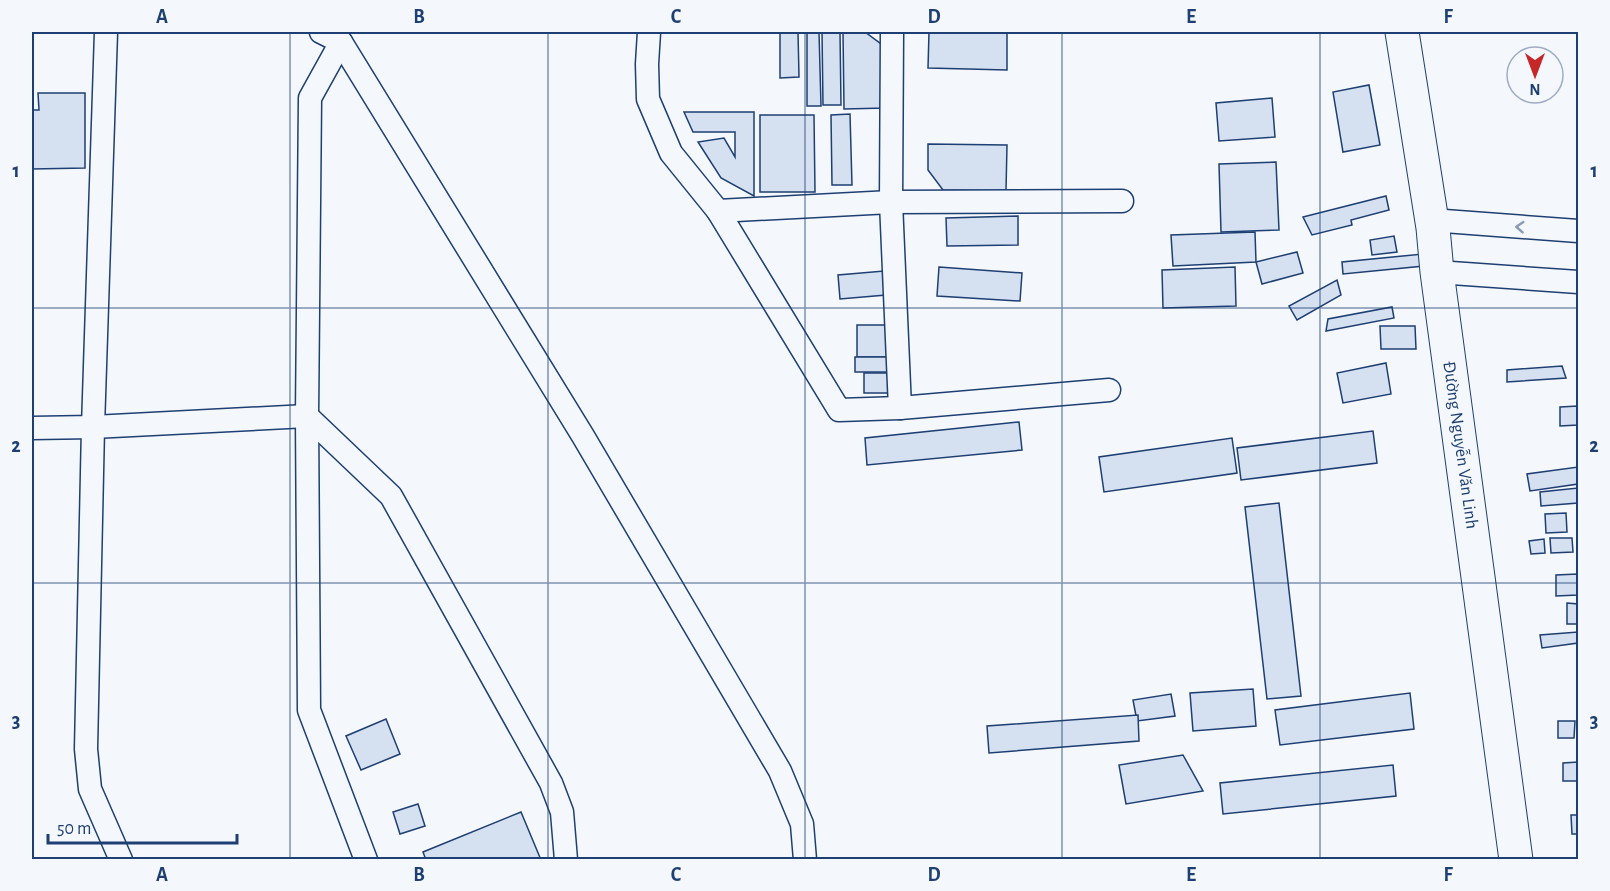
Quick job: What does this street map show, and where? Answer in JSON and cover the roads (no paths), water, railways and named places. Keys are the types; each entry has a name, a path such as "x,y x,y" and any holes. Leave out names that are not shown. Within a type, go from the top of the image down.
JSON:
{"main road":[{"name":"Đường Nguyễn Văn Linh","path":"1402,32 1431,220 1516,860"}],"street":[{"path":"106,32 93,427 86,748 90,789 121,860"},
{"path":"321,32 341,42 583,436 780,771 802,824 805,860"},
{"path":"649,32 648,99 671,153 718,211 839,410 900,408 1109,390"},
{"path":"892,32 891,202 900,408"},
{"path":"341,42 310,98 309,710 366,860"},
{"path":"718,211 891,202 1122,201"},
{"path":"1431,220 1578,231"},
{"path":"1437,272 1578,282"},
{"path":"32,428 308,416 391,496 551,783 562,812 566,860"}]}
